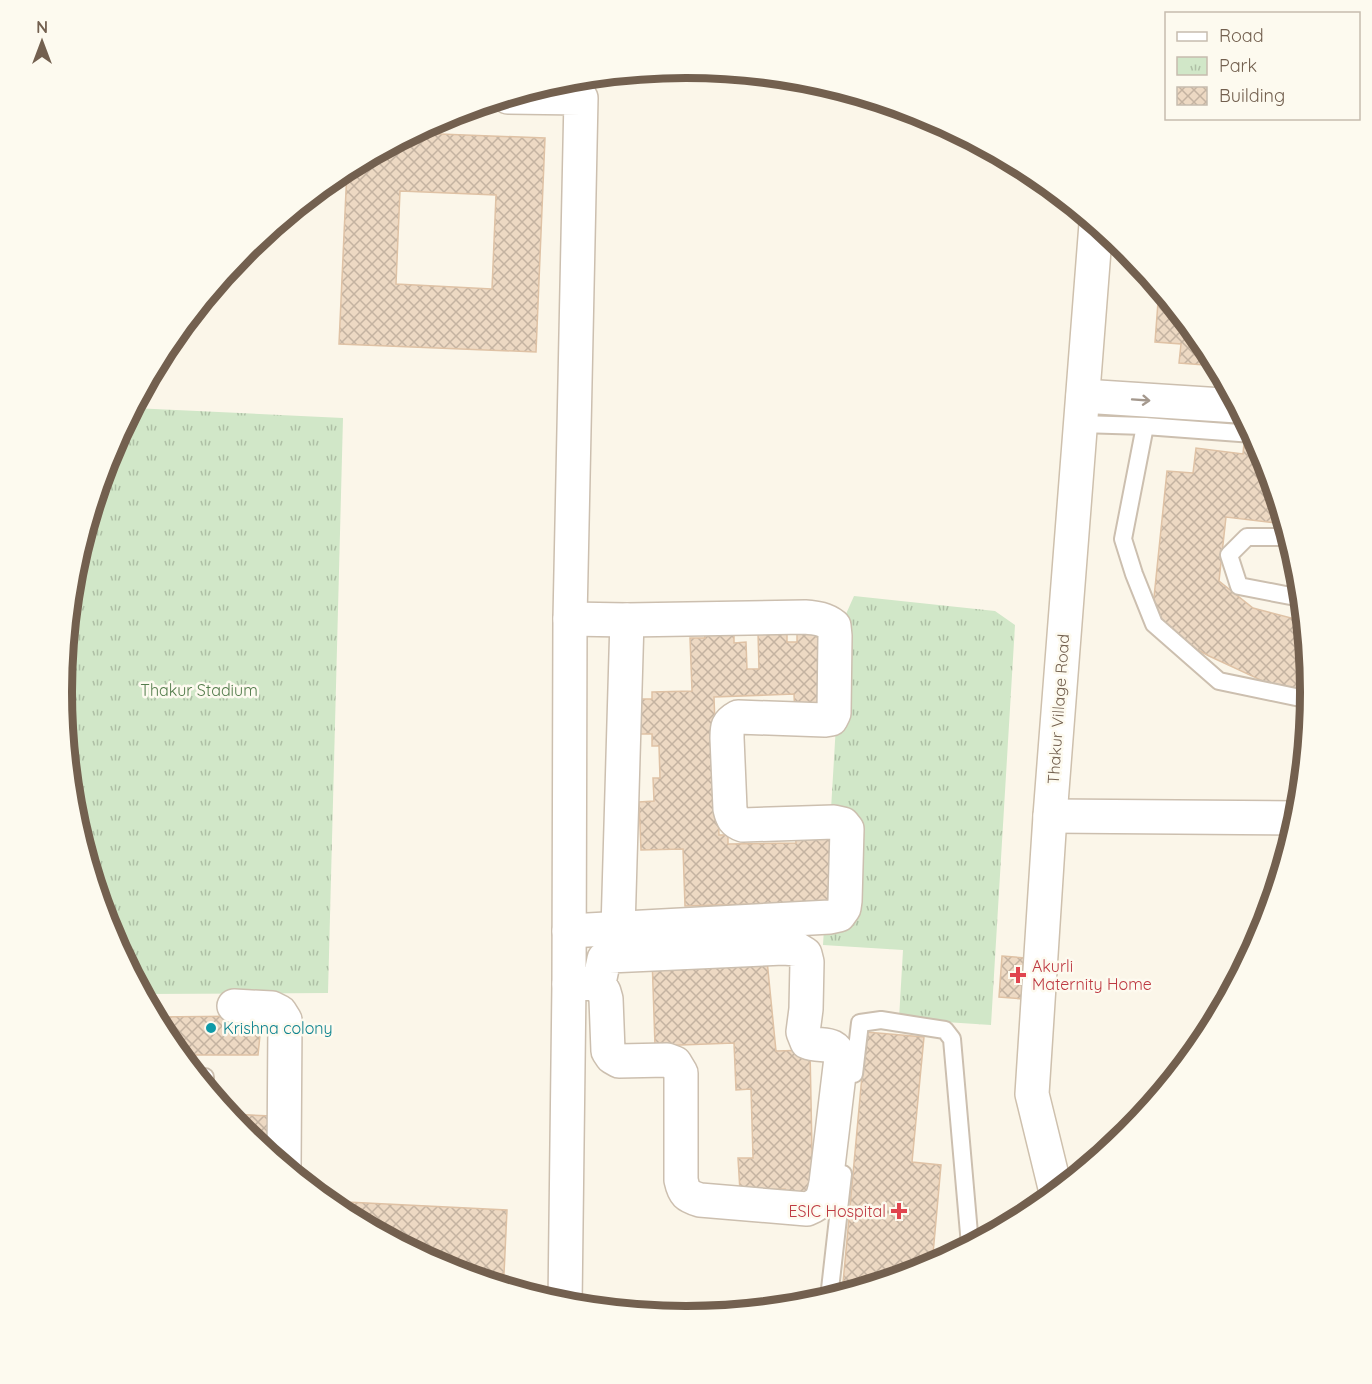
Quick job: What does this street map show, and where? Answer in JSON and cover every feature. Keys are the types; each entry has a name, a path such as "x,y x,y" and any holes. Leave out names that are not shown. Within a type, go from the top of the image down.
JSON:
{"street":[{"path":"534,97 581,98 570,619 569,931 584,983 604,992 608,1051 612,1057 619,1061 667,1060 675,1063 681,1073 681,1180 684,1192 700,1200 807,1209 822,1201 841,1058 837,1049 831,1045 814,1045 807,1042 803,1032 807,962 805,954 797,949 609,956 604,959 584,983 568,1054 565,1294"},
{"name":"Thakur Village Road","path":"1054,1183 1032,1094 1050,816 1081,410 1101,240"},
{"path":"1081,410 1230,406"},
{"path":"569,931 839,915 845,902 847,829 843,824 834,822 743,825 735,822 730,809 726,729 730,721 738,717 831,719 835,706 834,626 819,618 805,617 570,619"},
{"path":"618,929 627,620"},
{"path":"1050,816 1287,818"},
{"path":"234,1006 272,1008 280,1012 285,1020 284,1156"},
{"path":"568,1054 608,1051"}],"lane":[{"path":"1081,410 1144,426 1243,433"},
{"path":"1144,426 1123,539 1154,624 1220,681 1300,698"},
{"path":"1280,537 1247,537 1229,555 1239,586 1292,596"},
{"path":"830,1288 860,1023 880,1020 945,1030 952,1039 969,1237"}],"green space":[{"name":"Thakur Stadium","path":"141,408 343,418 328,993 151,994 135,964 105,889 93,851 77,772 73,732 73,652 77,612 93,533 119,457"},
{"path":"854,596 995,611 1015,625 991,1025 899,1019 903,950 823,945 842,623"}],"building":[{"path":"431,134 545,138 536,352 339,344 346,180 379,160","holes":["400,191 496,195 492,289 396,284"]},
{"path":"1158,300 1206,365 1179,363 1181,344 1155,342"},
{"path":"1244,443 1247,443 1276,523 1226,517 1219,581 1253,608 1296,619 1300,688 1280,689 1181,641 1166,628 1153,607 1167,471 1193,473 1196,448 1243,454"},
{"path":"827,628 830,715 795,716 794,694 714,697 719,835 728,835 728,844 796,843 795,833 834,832 833,902 685,906 683,849 641,850 639,802 654,801 653,778 660,778 659,746 652,746 652,734 640,734 639,699 652,699 652,692 692,691 690,638 705,638 704,630 734,629 734,643 746,642 747,669 759,669 758,633 787,632 787,642 797,642 797,632"},
{"path":"1002,956 1038,959 1035,1000 999,997"},
{"path":"652,957 767,960 776,1051 810,1050 813,1201 784,1200 785,1189 740,1191 738,1158 753,1158 751,1089 736,1090 734,1043 655,1046"},
{"name":"Krishna colony","path":"262,1016 258,1055 191,1055 165,1017"},
{"path":"866,1032 924,1037 912,1162 941,1165 933,1254 843,1286"},
{"path":"241,1115 271,1116 270,1143"},
{"path":"343,1202 507,1210 504,1274 489,1273 414,1243"}],"place":[{"name":"Akurli Maternity Home","path":"1018,975"},
{"name":"Krishna colony","path":"211,1028"},
{"name":"ESIC Hospital","path":"899,1211"}]}
